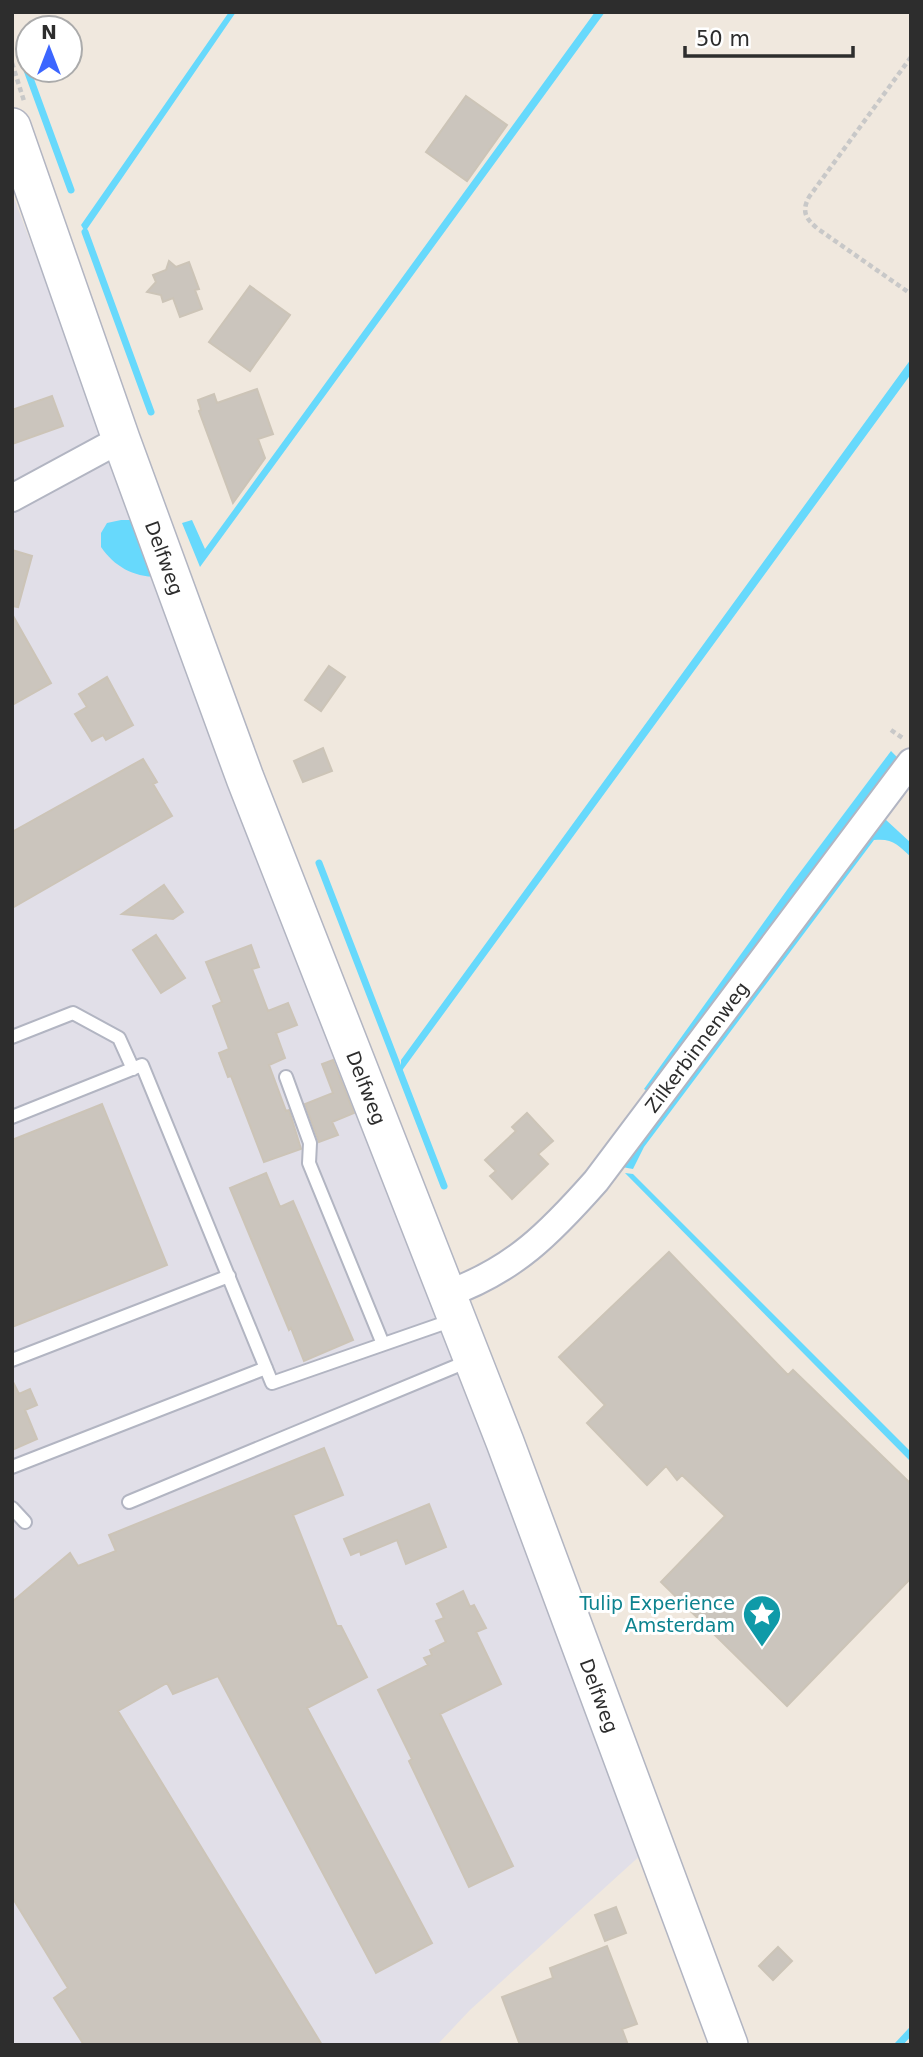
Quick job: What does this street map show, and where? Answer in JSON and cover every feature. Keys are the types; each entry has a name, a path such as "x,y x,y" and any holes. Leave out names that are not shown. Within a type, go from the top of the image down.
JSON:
{"main road":[{"name":"Delfweg","path":"12,127 121,439 245,778 589,1664 729,2045"}],"street":[{"path":"12,498 121,439"},
{"name":"Zilkerbinnenweg","path":"452,1307 554,1229 596,1181 911,762"}],"lane":[{"path":"12,1037 73,1013 119,1038 132,1069"},
{"path":"12,1117 142,1065 272,1383 383,1344 452,1307"},
{"path":"286,1077 310,1143 309,1163 383,1344"},
{"path":"12,1360 229,1276"},
{"path":"129,1502 472,1360"},
{"path":"12,1467 266,1368"},
{"path":"12,1508 25,1521"}],"path":[{"path":"911,57 809,197 804,213 818,229 911,294"}],"shaded area":[{"path":"12,193 643,1853 470,2010 437,2045 12,2045"}],"water":[{"path":"229,12 236,12 85,232 81,225"},
{"path":"595,12 605,12 200,567 182,523 192,520 205,549"},
{"path":"911,359 911,374 401,1072 401,1060"},
{"path":"136,520 157,577 140,575 125,569 112,560 101,547 101,533 107,523"},
{"path":"891,751 897,757 647,1091 644,1089 792,883"},
{"path":"885,819 911,843 911,857 891,841 874,840 644,1147 633,1169 622,1167"},
{"path":"625,1173 633,1174 911,1452 911,1462"}],"building":[{"path":"466,96 507,125 467,181 426,152"},
{"path":"169,261 176,267 189,262 199,289 195,290 202,309 180,317 173,298 163,302 161,295 147,292 156,282 153,275 166,270"},
{"path":"250,286 290,315 250,371 209,342"},
{"path":"257,389 273,434 258,439 265,458 233,503 199,411 198,400 214,394 217,403"},
{"path":"52,396 63,426 12,444 12,410"},
{"path":"12,550 32,556 18,607 12,606"},
{"path":"12,614 51,683 12,705"},
{"path":"329,666 345,677 321,711 305,700"},
{"path":"107,677 133,725 106,740 103,735 92,741 75,714 87,707 79,694"},
{"path":"323,748 332,771 303,782 294,761"},
{"path":"143,759 157,782 153,784 172,816 12,908 12,832"},
{"path":"164,885 183,912 173,919 122,914"},
{"path":"156,935 185,978 161,993 133,950"},
{"path":"251,945 259,967 252,969 268,1011 288,1003 297,1025 276,1033 285,1058 269,1065 286,1111 289,1110 301,1149 264,1162 231,1076 228,1077 219,1053 229,1049 213,1006 222,1002 206,962"},
{"path":"333,1060 354,1113 332,1122 338,1135 319,1142 305,1104 333,1093 322,1064"},
{"path":"102,1104 167,1265 12,1327 12,1140"},
{"path":"527,1113 553,1141 538,1154 548,1164 512,1199 490,1176 496,1171 485,1160 516,1131 512,1127"},
{"path":"266,1173 280,1207 293,1201 353,1340 304,1361 230,1188"},
{"path":"669,1252 788,1375 793,1370 911,1484 911,1578 787,1706 661,1582 725,1516 682,1475 677,1480 666,1466 647,1485 587,1423 605,1405 559,1357"},
{"path":"12,1380 19,1394 30,1389 37,1405 25,1410 37,1439 12,1450"},
{"path":"324,1448 343,1495 293,1515 337,1626 341,1626 367,1677 307,1708 432,1943 376,1973 218,1676 173,1694 167,1683 118,1711 322,2045 84,2045 54,1998 68,1988 12,1897 12,1602 70,1553 78,1566 116,1551 109,1535"},
{"path":"429,1504 446,1547 406,1564 397,1540 361,1555 360,1551 351,1555 344,1539"},
{"path":"463,1591 470,1607 474,1605 486,1628 476,1632 501,1684 440,1714 513,1866 469,1887 378,1690 428,1665 424,1658 432,1655 430,1650 446,1642 436,1621 444,1618 437,1604"},
{"path":"616,1907 626,1933 605,1941 595,1915"},
{"path":"607,1946 637,2024 622,2029 628,2045 520,2045 502,1997 553,1978 550,1968"},
{"path":"778,1947 792,1961 773,1980 759,1966"}],"waterway":[{"path":"32,84 71,190"},
{"path":"85,232 151,412"},
{"path":"319,863 444,1186"},
{"path":"898,2045 911,2031"}],"place":[{"name":"Tulip Experience Amsterdam","path":"762,1648"}]}
